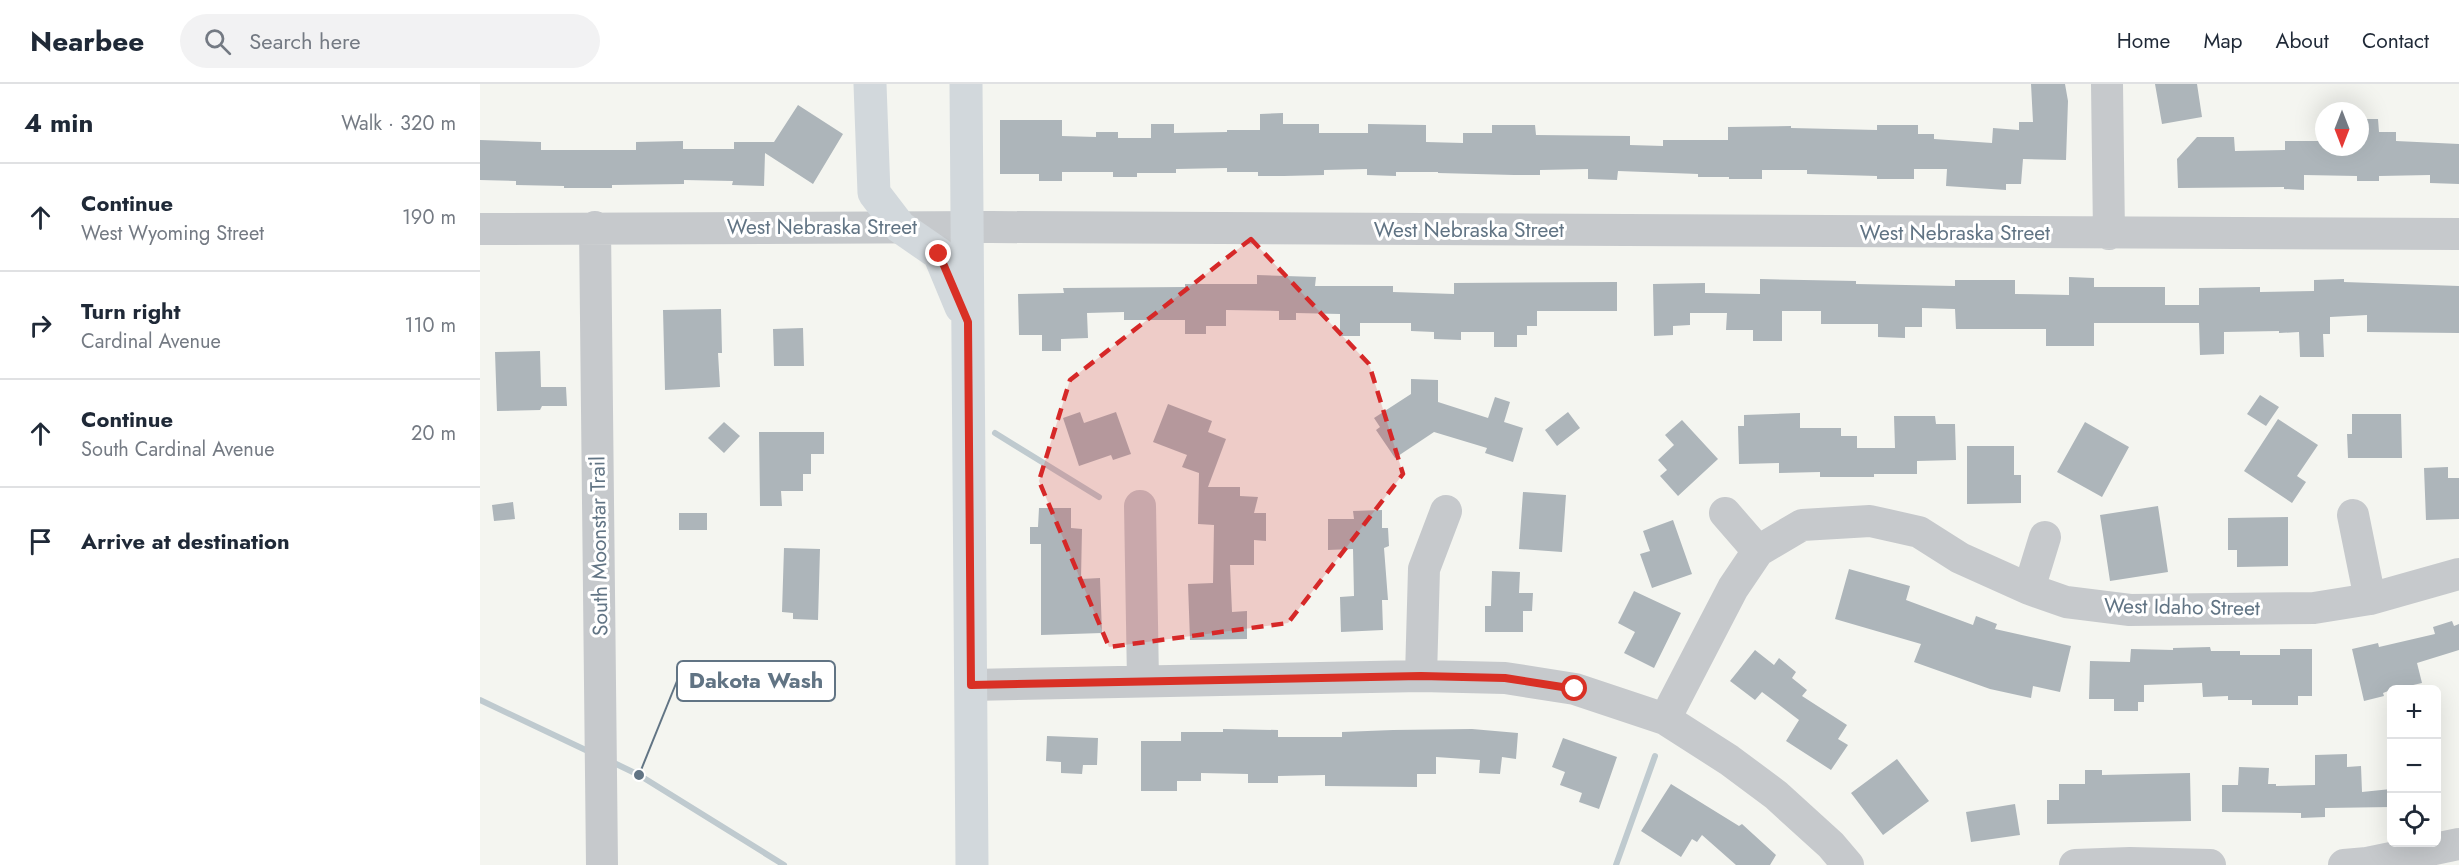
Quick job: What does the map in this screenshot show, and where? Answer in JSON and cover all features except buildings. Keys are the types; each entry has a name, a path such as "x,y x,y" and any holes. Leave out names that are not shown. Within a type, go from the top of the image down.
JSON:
{"main road":[{"path":"870,84 874,193 900,227 939,254 968,322"},
{"path":"966,84 972,865"}],"street":[{"path":"2107,84 2109,234"},
{"name":"South Moonstar Trail","path":"595,227 602,865"},
{"name":"West Nebraska Street","path":"480,229 966,227 2459,234"},
{"path":"1140,506 1143,681"},
{"path":"1421,676 1424,569 1446,511"},
{"path":"1725,513 1758,551"},
{"path":"2353,515 2370,599"},
{"name":"West Idaho Street","path":"1665,719 1733,588 1758,551 1802,525 1870,522 1919,532 1960,558 2029,589 2066,602 2130,610 2314,608 2370,599 2459,574"},
{"path":"2029,589 2045,537"},
{"path":"971,685 1421,676 1505,678 1575,689 1665,719 1729,760 1776,795 1831,845 1848,865"},
{"path":"2344,865 2367,863 2459,844"},
{"path":"2074,865 2130,863 2210,865"}],"highlighted area":[{"path":"1251,239 1369,364 1403,474 1288,623 1109,647 1039,481 1070,380"}],"waterway":[{"path":"995,433 1099,497"},
{"path":"480,700 592,753"},
{"path":"1616,865 1655,756"},
{"path":"610,761 639,775 784,865"}],"place":[{"name":"Dakota Wash","path":"639,775"}],"route":[{"path":"939,254 968,322 971,685 1421,676 1505,678 1575,689"}]}
